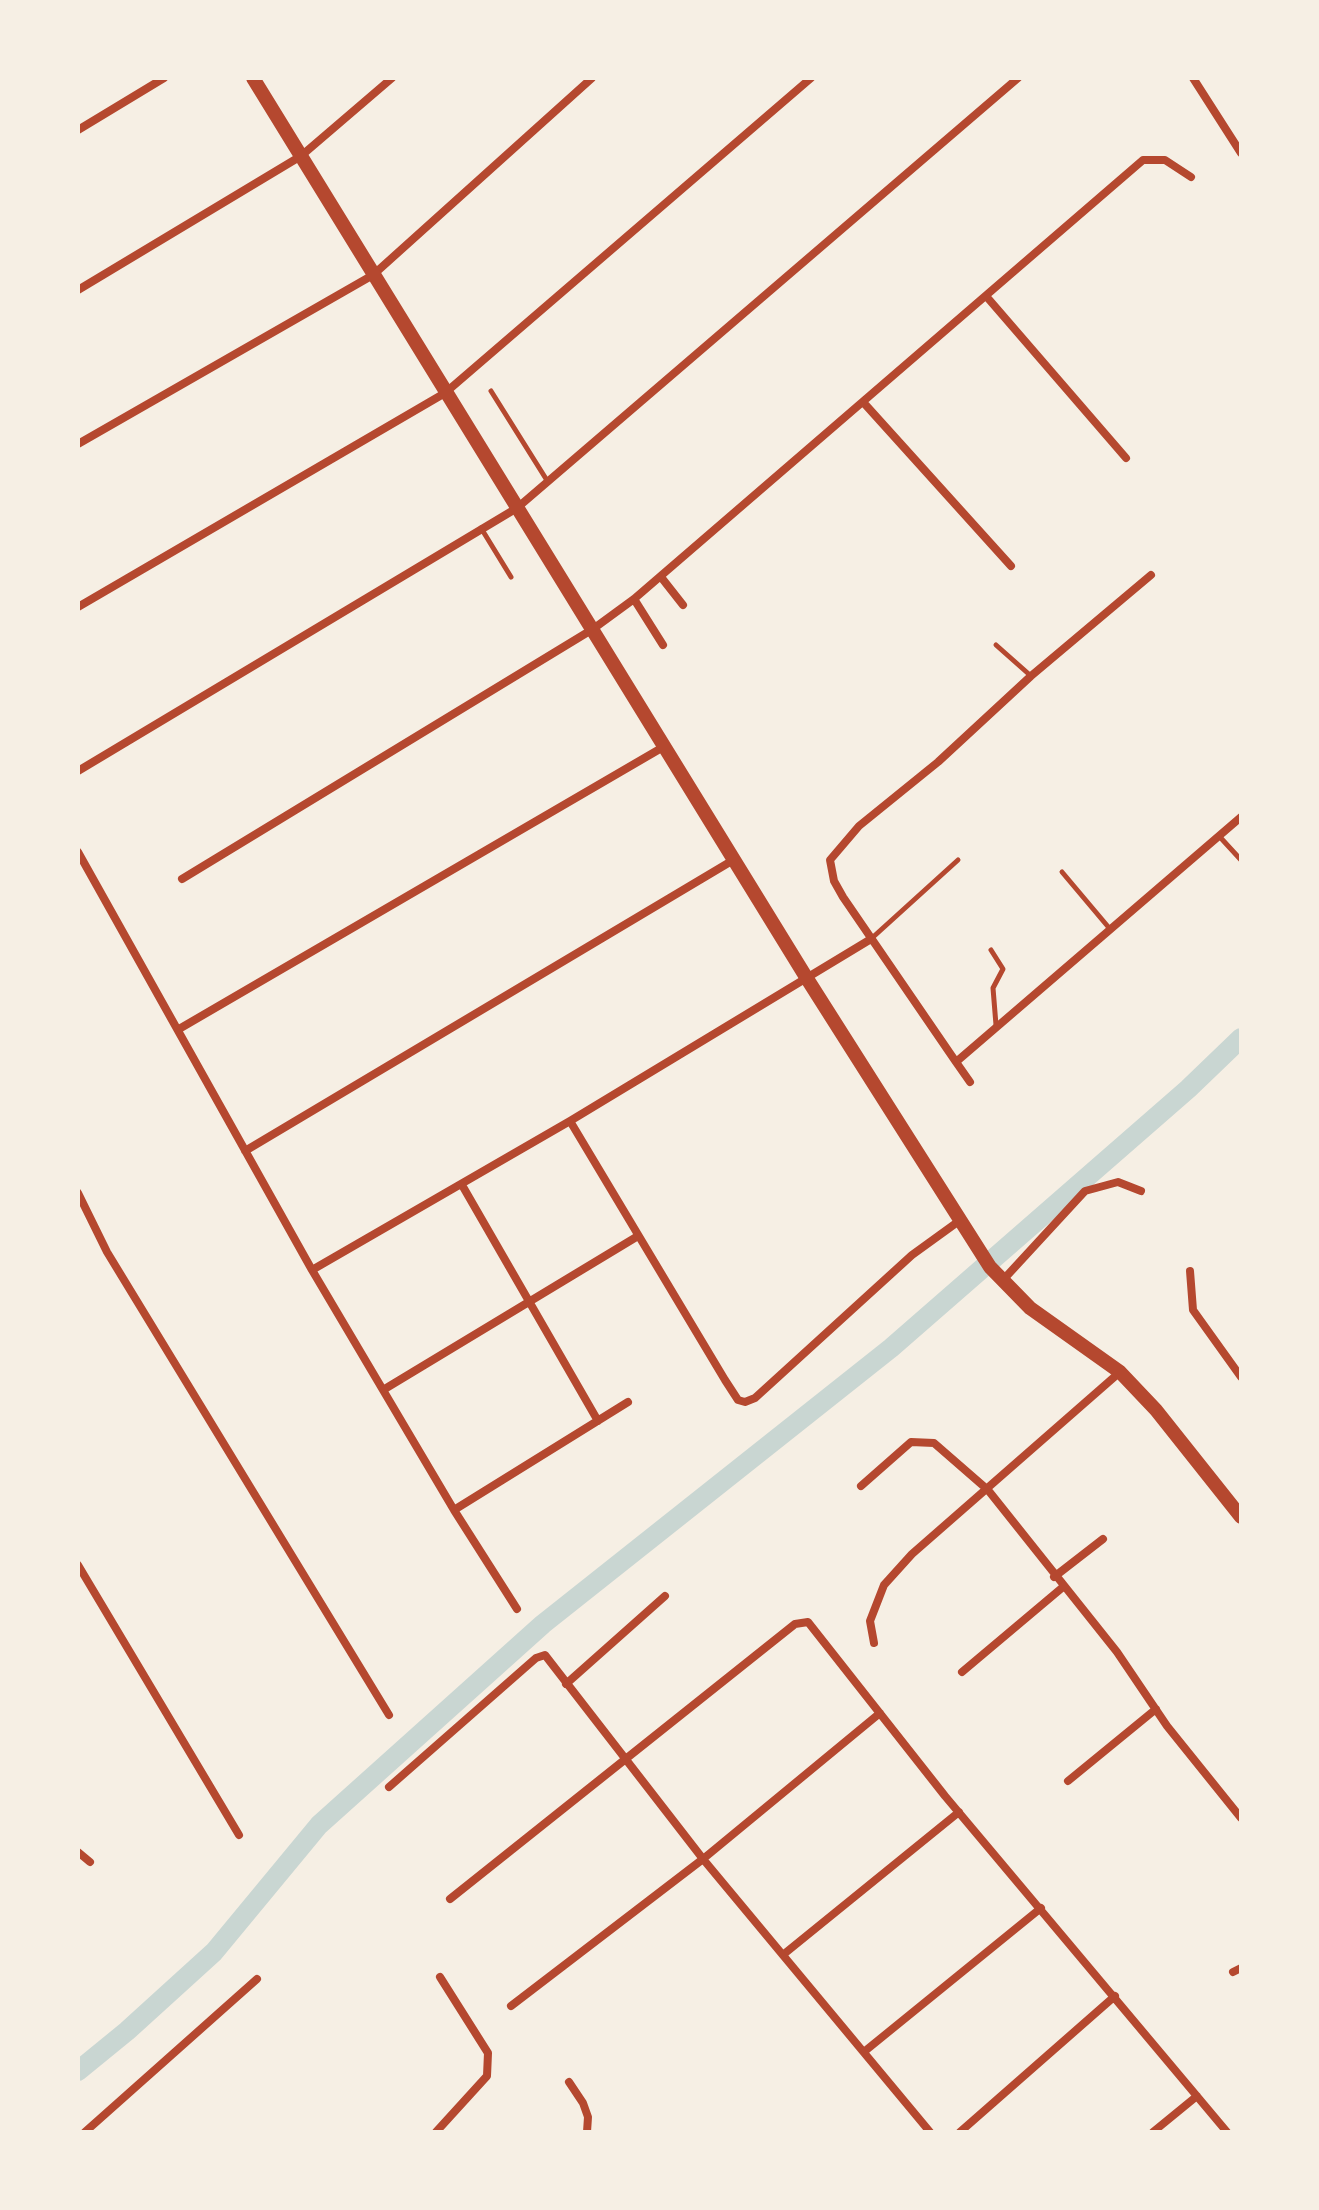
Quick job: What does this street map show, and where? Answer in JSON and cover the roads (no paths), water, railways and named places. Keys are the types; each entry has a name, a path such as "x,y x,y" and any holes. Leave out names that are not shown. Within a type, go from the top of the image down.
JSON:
{"street":[{"path":"78,130 164,78"},
{"path":"253,78 806,977 990,1267 1030,1308 1120,1372 1156,1410 1241,1517"},
{"path":"78,290 301,156 392,78"},
{"path":"78,444 373,275 592,78"},
{"path":"78,607 445,393 811,78"},
{"path":"78,771 517,508 1018,78"},
{"path":"1193,78 1241,153"},
{"path":"182,879 593,629 634,599 1143,160 1165,160 1191,177"},
{"path":"986,296 1126,458"},
{"path":"863,402 1011,566"},
{"path":"970,1082 834,881 830,860 859,826 938,762 1031,676 1151,575"},
{"path":"661,577 683,605"},
{"path":"634,599 663,645"},
{"path":"179,1029 665,746"},
{"path":"956,1062 1241,817"},
{"path":"78,852 312,1270 454,1510 517,1609"},
{"path":"245,1151 735,859"},
{"path":"312,1270 462,1185 871,939"},
{"path":"570,1121 725,1380 738,1400 745,1402 755,1398 912,1255 959,1221"},
{"path":"1002,1281 1085,1191 1118,1182 1141,1191"},
{"path":"462,1185 598,1421"},
{"path":"78,1193 107,1252 389,1715"},
{"path":"383,1390 638,1236"},
{"path":"1190,1271 1193,1310 1241,1377"},
{"path":"874,1643 870,1621 884,1585 912,1554 1120,1372"},
{"path":"454,1510 628,1402"},
{"path":"861,1486 911,1442 934,1443 988,1490 1054,1577 1117,1652 1156,1709 1241,1818"},
{"path":"1054,1577 1103,1539"},
{"path":"78,1565 239,1835"},
{"path":"962,1672 1063,1587"},
{"path":"566,1684 665,1596"},
{"path":"450,1899 795,1624 808,1622 959,1812 1227,2132"},
{"path":"389,1787 536,1658 545,1655 703,1859 930,2132"},
{"path":"1068,1781 1156,1709"},
{"path":"511,2006 703,1859 880,1713"},
{"path":"784,1954 959,1812"},
{"path":"78,1852 90,1862"},
{"path":"865,2051 1041,1908"},
{"path":"436,2132 487,2076 488,2053 440,1977"},
{"path":"85,2132 257,1979"},
{"path":"960,2132 1115,1996"},
{"path":"569,2082 583,2103 588,2117 587,2132"},
{"path":"1153,2132 1197,2096"}],"lane":[{"path":"491,391 548,482"},
{"path":"481,528 511,577"},
{"path":"996,645 1031,676"},
{"path":"1218,835 1241,860"},
{"path":"871,939 958,860"},
{"path":"1062,872 1111,930"},
{"path":"991,950 1003,969 993,988 996,1025"}],"waterway":[{"path":"78,2071 214,1952 319,1825 543,1624 891,1348 1188,1089 1241,1038"}]}
